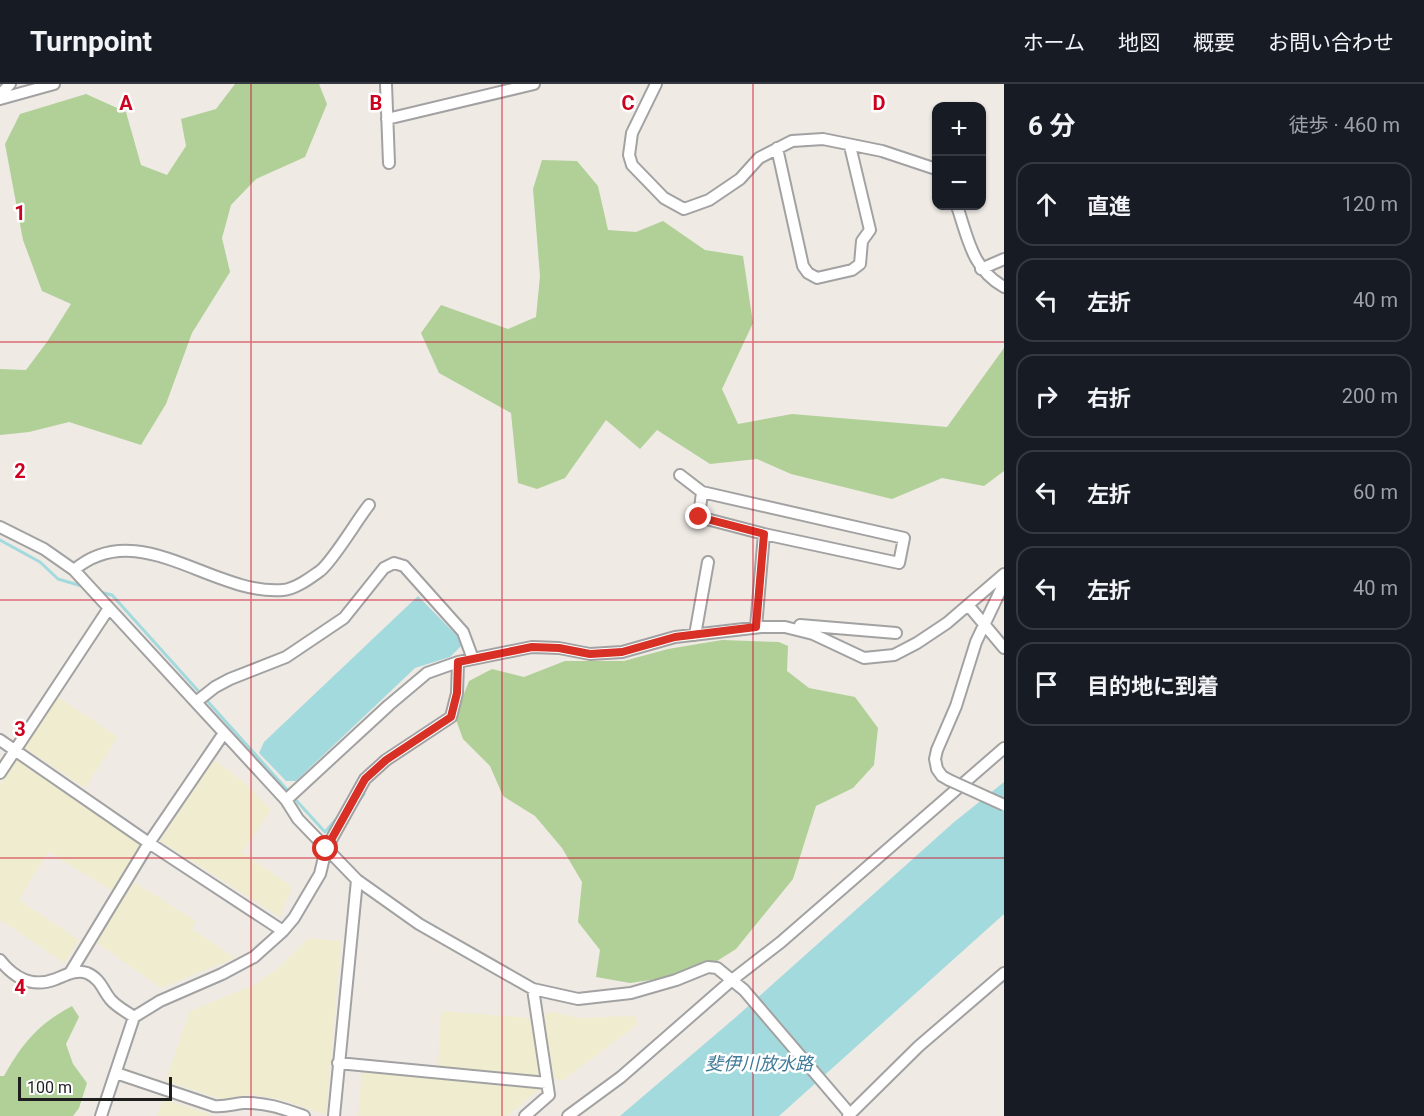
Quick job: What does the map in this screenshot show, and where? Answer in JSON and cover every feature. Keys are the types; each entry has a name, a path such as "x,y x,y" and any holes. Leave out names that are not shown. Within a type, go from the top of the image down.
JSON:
{"street":[{"path":"0,97 10,84"},
{"path":"0,97 54,84"},
{"path":"386,84 389,163"},
{"path":"387,119 534,84"},
{"path":"656,84 632,133 629,155 632,165 664,198 684,209 709,200 740,179 759,158 792,141 824,139 882,151 932,168"},
{"path":"777,148 803,266 808,273 817,278 852,270 860,264 862,240 870,230 850,146"},
{"path":"958,210 972,252 981,269 992,280 1004,286"},
{"path":"981,269 1004,259"},
{"path":"680,475 702,492 904,538 899,563 764,534 699,517 702,492"},
{"path":"74,570 84,561 113,551 136,549 238,583 263,589 286,590 322,569 369,504"},
{"path":"0,527 44,549 74,570 286,800 298,819 357,880 419,924 533,988 578,999 589,998 631,993 676,980 708,967 717,968 744,990 849,1115 919,1046 1004,973"},
{"path":"756,627 764,534"},
{"path":"196,702 230,679 286,657 344,618 384,568 394,562 404,566 463,632 474,658"},
{"path":"695,634 708,562"},
{"path":"785,627 813,634 864,658 894,655 947,623 1004,574"},
{"path":"1004,583 976,642 956,706 935,759 942,776 1004,805"},
{"path":"968,605 1004,648"},
{"path":"0,772 109,608"},
{"path":"286,800 427,673 458,662 532,647 559,648 590,654 622,652 675,637 756,627 800,625 896,633"},
{"path":"101,1116 134,1017 160,1001 222,974 254,957 283,931 294,918 320,874 326,849 365,779 386,760 451,717 457,693 458,662"},
{"path":"70,973 149,843 224,733"},
{"path":"0,740 149,843 283,931"},
{"path":"568,1116 621,1077 732,980 781,942 1004,748"},
{"path":"334,1116 357,880"},
{"path":"0,960 16,978 33,983 53,980 70,973 86,972 100,982 111,1000 134,1017"},
{"path":"525,1116 549,1095 533,988"},
{"path":"339,1063 548,1083"},
{"path":"116,1073 214,1106 228,1107 241,1103 256,1103 277,1106 304,1116"}],"shaded area":[{"path":"58,697 118,737 85,788 25,748"},
{"path":"16,760 140,844 113,891 48,852 19,900 79,940 64,963 4,922 0,922 0,784"},
{"path":"214,760 244,782 271,810 242,852 292,887 280,917 160,841"},
{"path":"134,882 196,921 192,929 235,958 161,988 96,942"},
{"path":"309,938 341,941 326,1115 283,1100 250,1094 225,1100 165,1081 190,1011 256,984 278,968"},
{"path":"441,1011 530,1018 539,1076 438,1067"},
{"path":"549,1011 578,1018 635,1016 638,1024 562,1081 554,1078 544,1016"},
{"path":"362,1072 540,1089 507,1116 358,1116"},
{"path":"163,1099 212,1115 157,1116"}],"green space":[{"path":"235,84 319,84 327,104 305,157 256,179 231,205 222,238 230,272 192,333 166,404 141,445 69,422 29,432 0,435 0,369 26,370 71,304 42,291 23,240 5,144 20,114 86,94 126,112 141,165 167,175 186,146 181,119 216,109"},
{"path":"542,160 577,161 598,186 608,230 636,232 663,221 705,250 743,256 753,323 722,389 738,424 792,414 947,427 1004,348 1004,471 984,486 942,478 892,499 791,474 757,459 710,464 657,430 640,449 606,420 565,478 537,489 518,483 511,413 439,373 421,333 441,305 508,329 536,317 540,276 533,189"},
{"path":"722,640 779,642 788,646 787,671 809,688 855,697 878,728 874,765 853,788 816,806 793,879 736,949 698,973 630,983 596,977 600,950 578,922 582,882 562,848 535,816 503,796 490,766 463,739 455,717 469,681 492,669 524,677 565,661 624,661 668,649"},
{"path":"72,1006 79,1017 66,1044 73,1064 87,1083 79,1108 73,1116 0,1116 0,1076 4,1076 17,1054 40,1028"}],"water":[{"path":"418,596 464,643 450,657 415,668 296,781 286,781 259,753 264,742"},
{"name":"斐伊川放水路","path":"1004,782 1004,914 779,1116 620,1116 736,1017 953,823"}],"waterway":[{"path":"0,540 40,562 58,579 85,587"},
{"path":"100,592 112,595 290,793"},
{"path":"350,814 364,794"},
{"path":"294,798 325,832 337,818 341,817"}],"route":[{"path":"326,849 365,779 386,760 451,717 457,693 458,662 532,647 559,648 590,654 622,652 675,637 756,627 764,534 699,517"}]}
